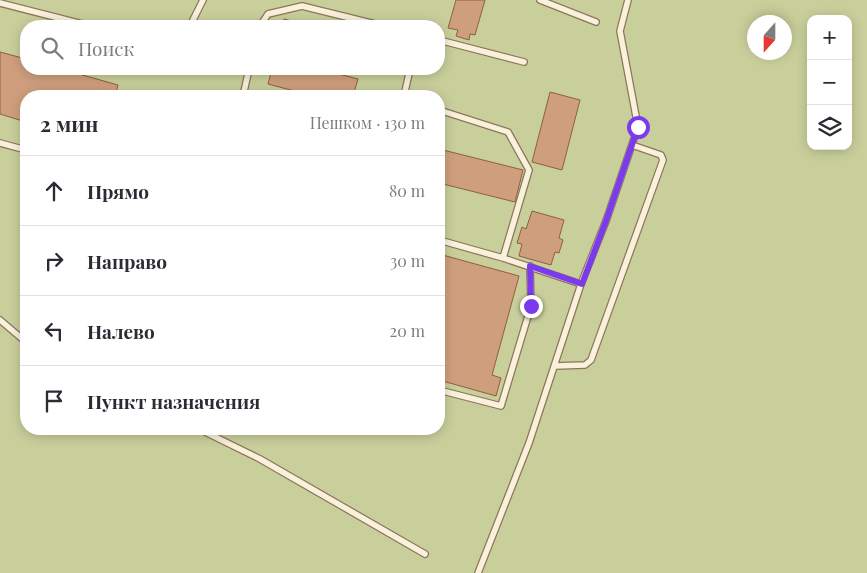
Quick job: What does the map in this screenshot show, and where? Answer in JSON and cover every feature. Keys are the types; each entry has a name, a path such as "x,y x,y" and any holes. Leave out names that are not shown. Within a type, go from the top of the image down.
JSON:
{"lane":[{"path":"193,20 203,0"},
{"path":"540,0 596,22"},
{"path":"478,573 529,444 582,284 638,127 620,31 628,0"},
{"path":"0,3 67,20"},
{"path":"264,20 268,14 302,6 359,20"},
{"path":"445,42 524,62"},
{"path":"244,90 248,75"},
{"path":"405,90 409,75"},
{"path":"445,112 508,132 529,170 503,258"},
{"path":"0,143 20,148"},
{"path":"555,366 585,364 591,360 663,160 661,155 632,145"},
{"path":"445,242 530,266 582,284"},
{"path":"445,392 502,406 531,306 530,266"},
{"path":"0,320 20,337"},
{"path":"212,435 260,459 425,554"}],"green space":[{"path":"0,0 867,0 867,573 0,573"}],"building":[{"path":"456,0 485,0 475,35 470,34 469,40 456,36 458,30 448,28"},
{"path":"0,52 20,57 20,75 82,75 118,85 117,90 20,90 20,120 0,114"},
{"path":"270,75 343,75 358,79 355,90 290,90 268,84"},
{"path":"550,92 580,100 562,170 532,162"},
{"path":"445,150 523,170 515,202 445,184"},
{"path":"532,211 564,220 559,238 563,240 559,253 555,252 551,265 519,256 522,244 517,243 522,227 526,229"},
{"path":"445,256 519,276 492,375 501,378 496,396 445,382"}],"route":[{"path":"531,306 530,266 582,284 638,127"}]}
